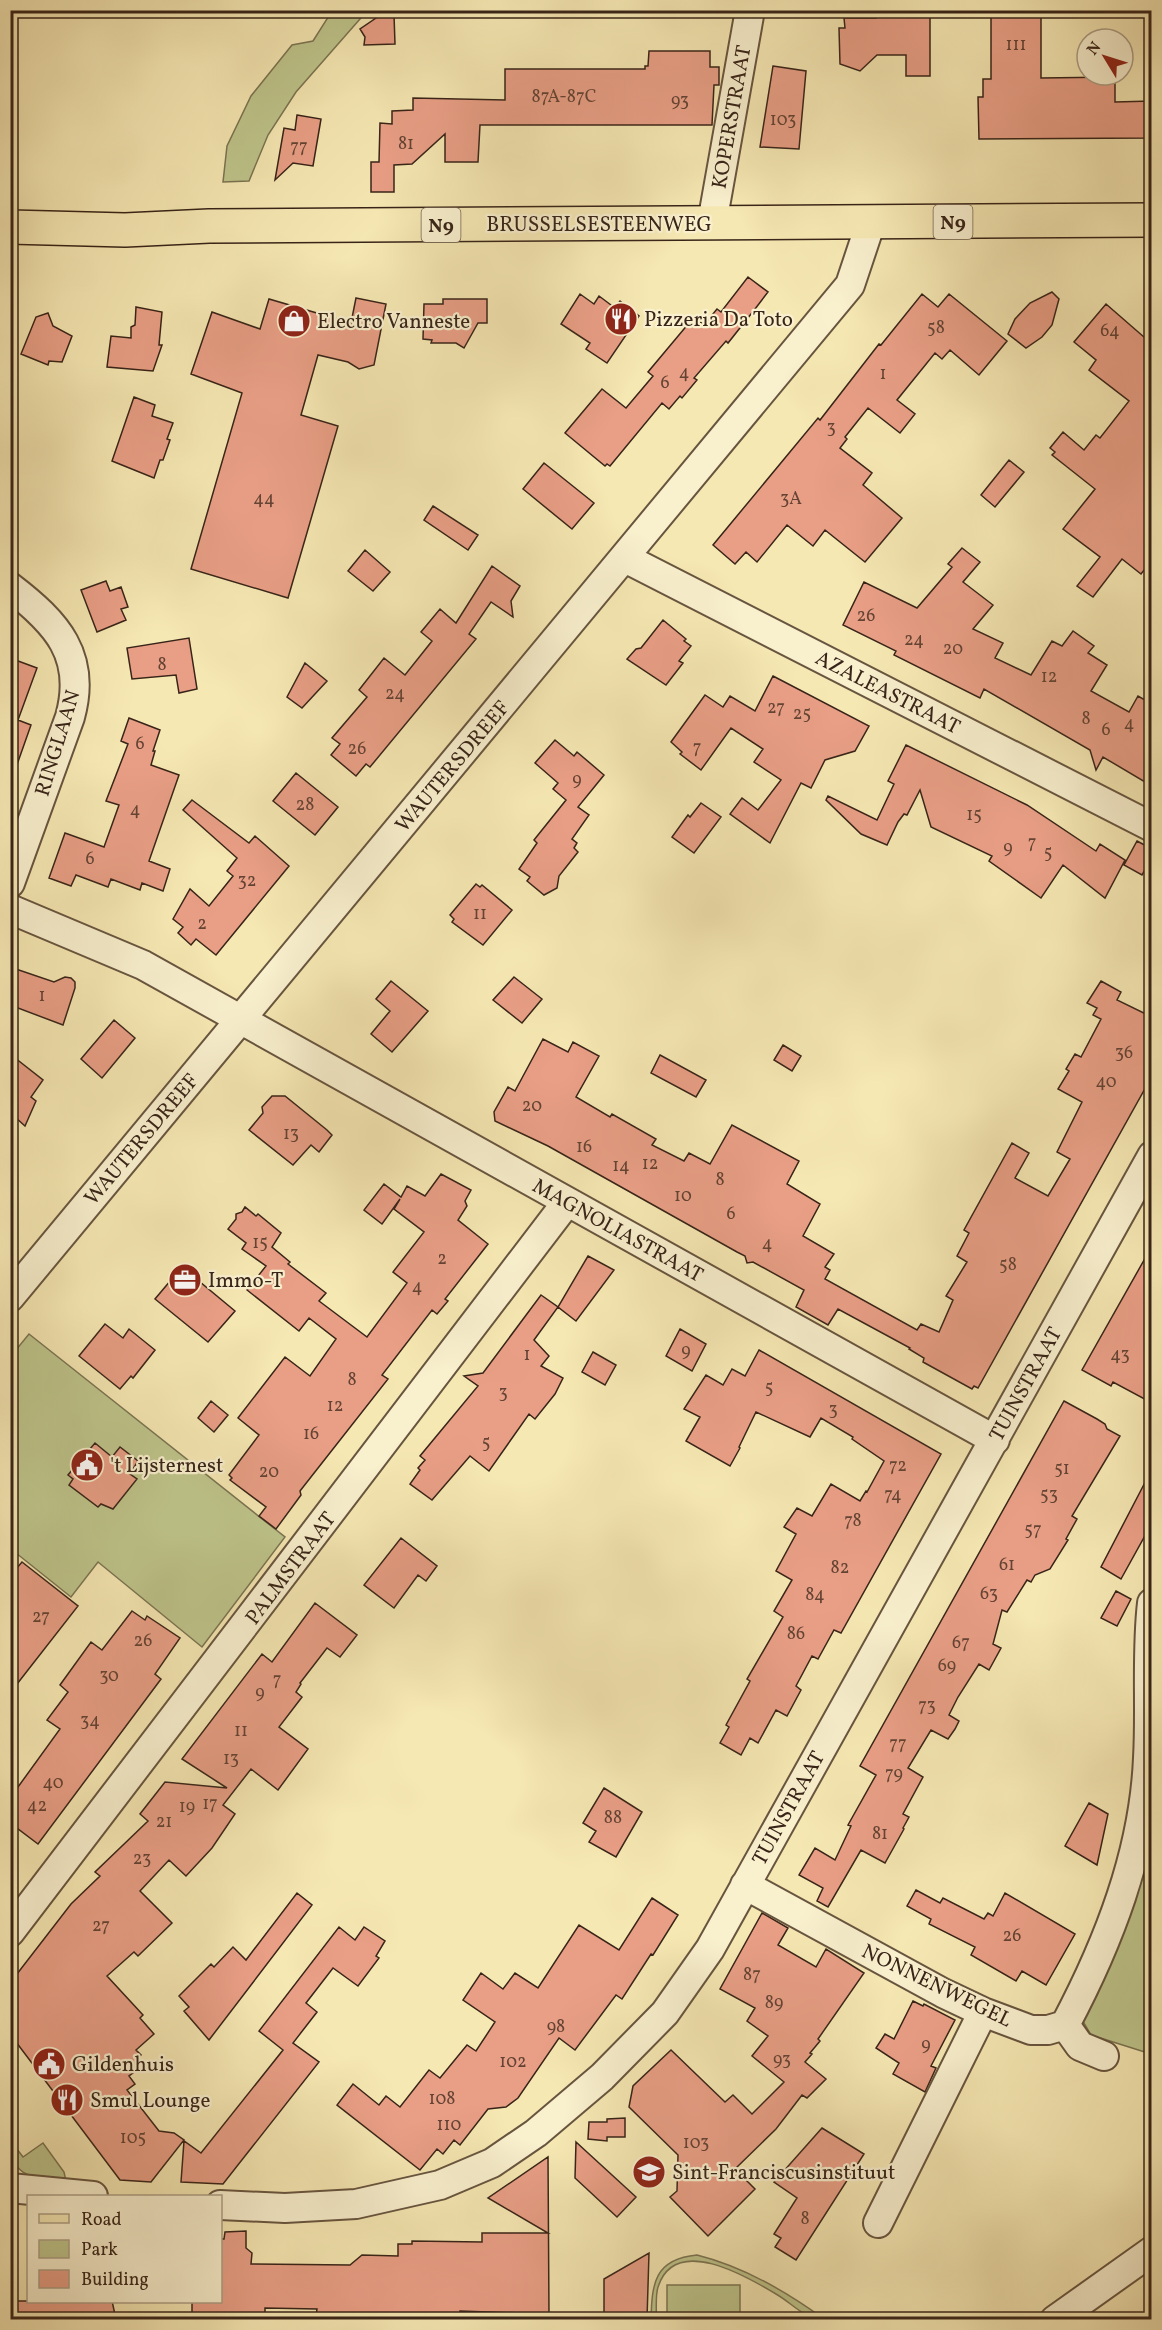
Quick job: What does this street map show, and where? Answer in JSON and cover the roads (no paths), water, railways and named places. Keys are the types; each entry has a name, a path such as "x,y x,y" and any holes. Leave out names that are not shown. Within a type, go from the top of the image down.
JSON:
{"main road":[{"name":"BRUSSELSESTEENWEG","path":"10,227 125,230 209,226 1152,220"}],"street":[{"name":"KOPERSTRAAT","path":"712,223 750,10"},
{"name":"WAUTERSDREEF","path":"10,1297 850,285 871,222"},
{"name":"AZALEASTRAAT","path":"625,558 1152,827"},
{"name":"RINGLAAN","path":"10,587 39,611 62,640 71,656 76,678 76,696 10,883"},
{"name":"MAGNOLIASTRAAT","path":"10,909 143,965 995,1440"},
{"name":"TUINSTRAAT","path":"222,2205 285,2208 356,2204 440,2185 492,2163 536,2133 602,2077 665,2013 710,1949 1152,1156"},
{"name":"PALMSTRAAT","path":"10,1932 567,1202"},
{"path":"1104,2056 1080,2046 1065,2025 1089,1980 1120,1900 1139,1832 1149,1757 1148,1632 1152,1603"},
{"name":"NONNENWEGEL","path":"745,1885 983,2012 1031,2030 1048,2030 1065,2025"},
{"path":"878,2223 983,2012"},
{"path":"10,2188 83,2195"},
{"path":"1055,2319 1152,2251"}],"place":[{"name":"Pizzeria Da Toto","path":"621,319"},
{"name":"Electro Vanneste","path":"294,321"},
{"name":"Immo-T","path":"185,1280"},
{"name":"'t Lijsternest","path":"87,1465"},
{"name":"Gildenhuis","path":"49,2064"},
{"name":"Smul Lounge","path":"67,2100"},
{"name":"Sint-Franciscusinstituut","path":"649,2172"}]}
